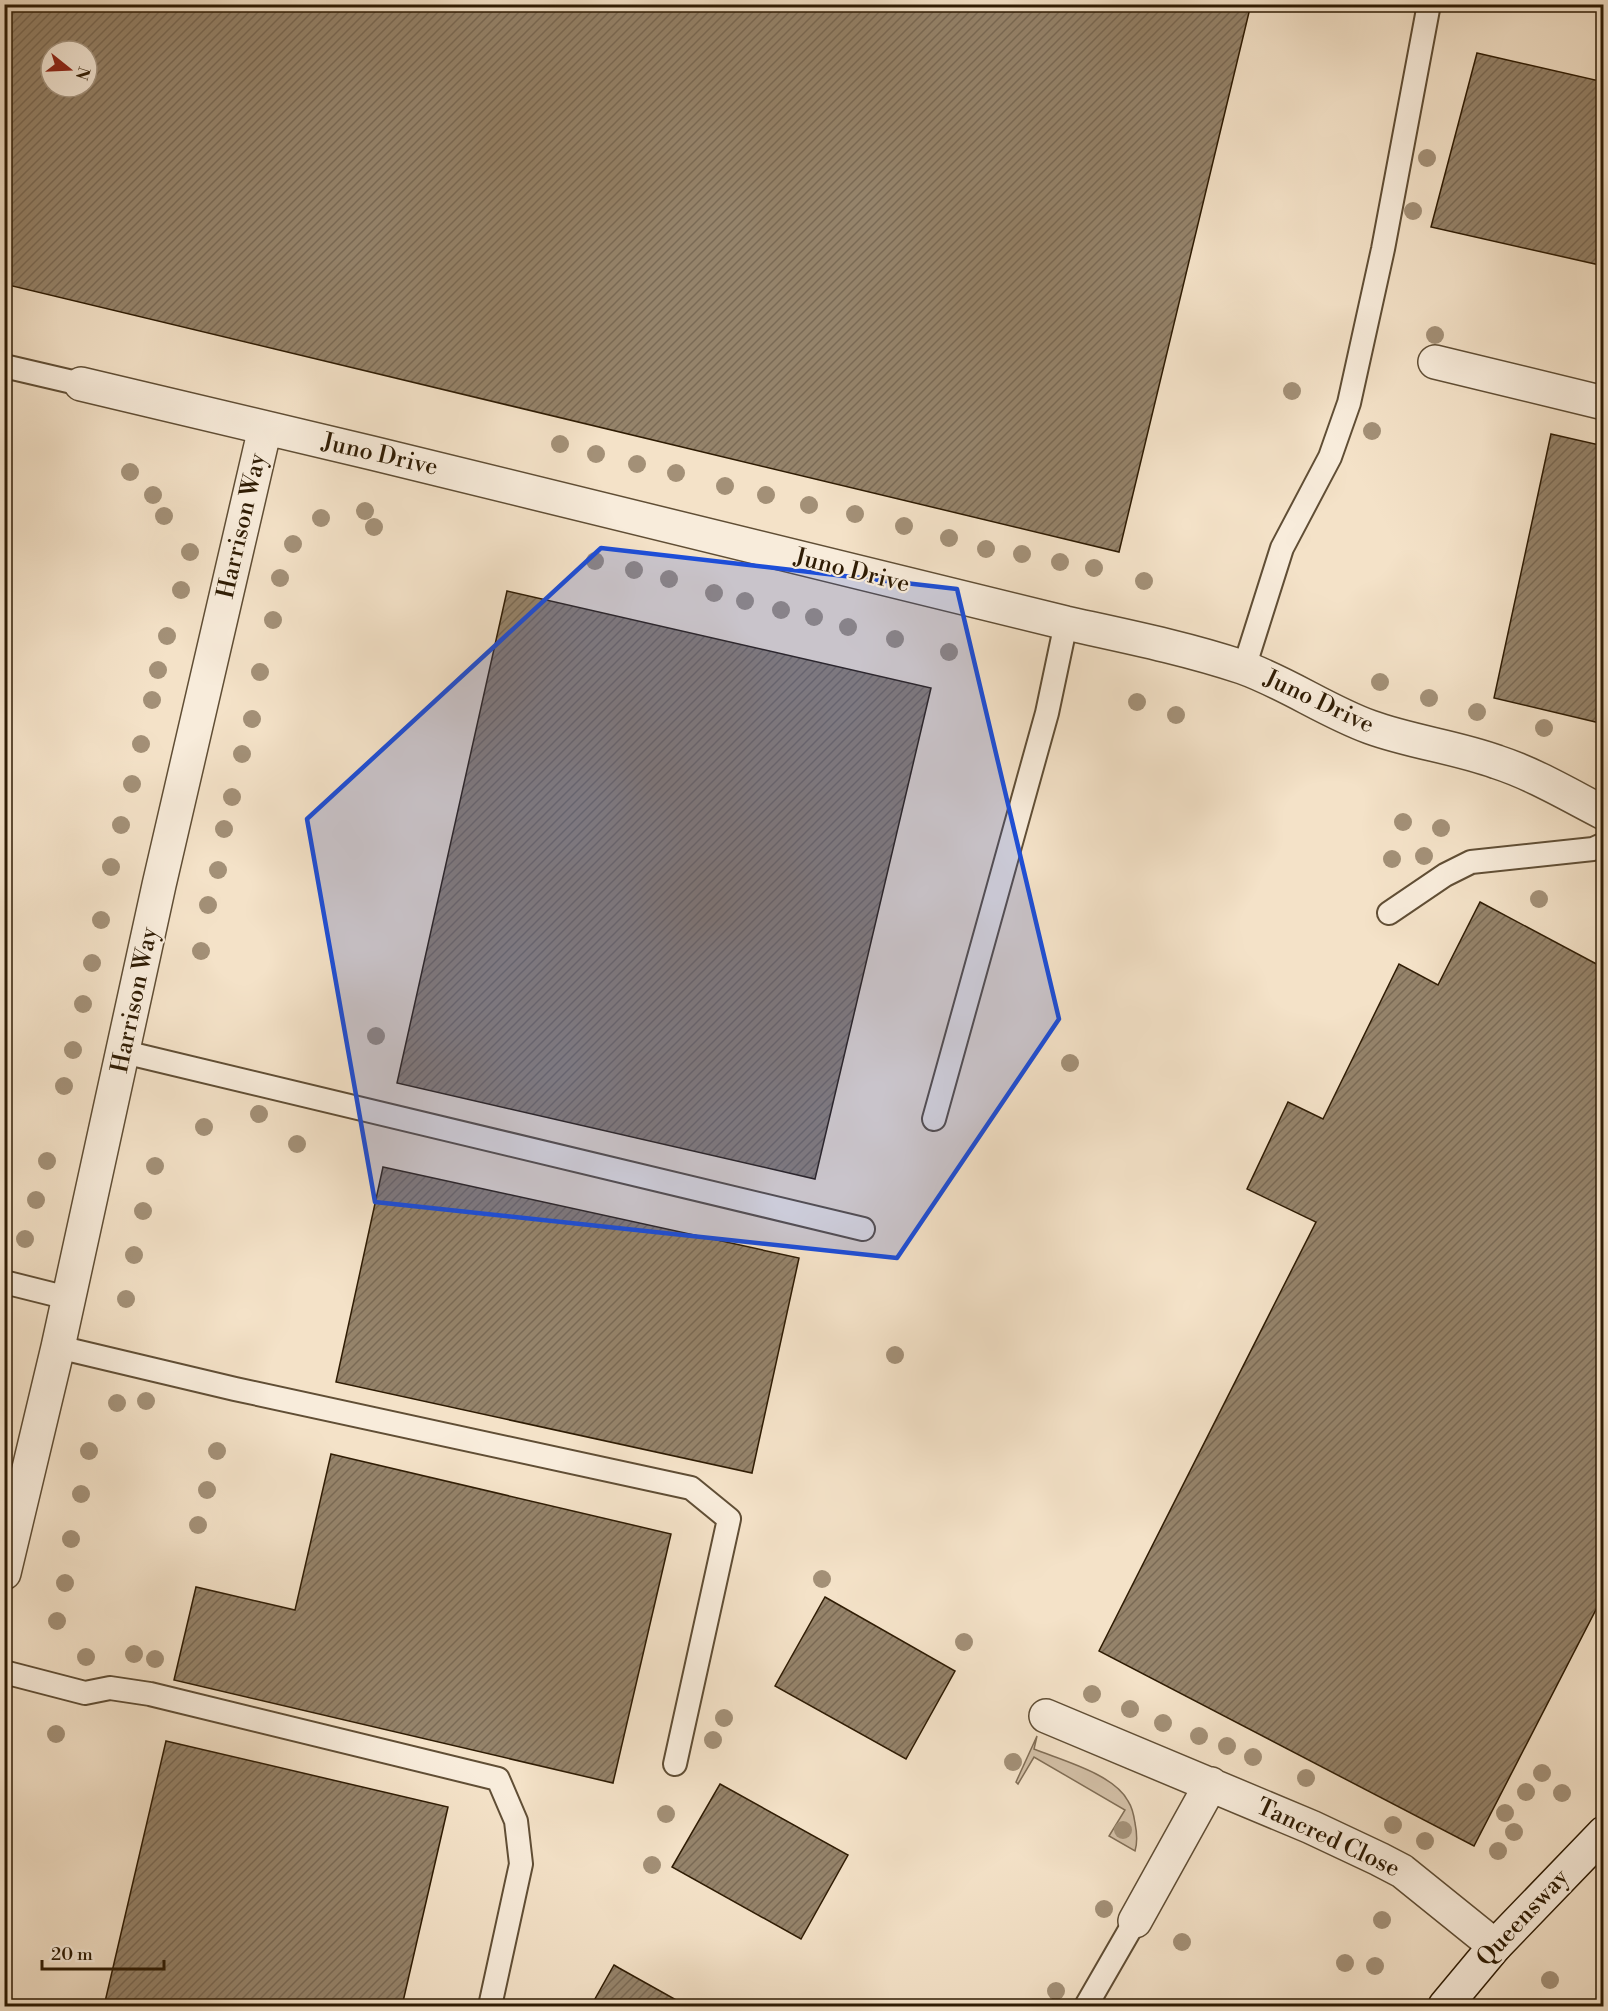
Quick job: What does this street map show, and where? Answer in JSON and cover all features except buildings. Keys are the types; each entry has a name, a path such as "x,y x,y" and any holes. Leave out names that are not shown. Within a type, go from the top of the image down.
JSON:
{"street":[{"path":"1435,362 1604,403"},
{"name":"Juno Drive","path":"81,384 383,455 1066,624 1170,646 1244,668 1369,727 1395,736 1468,752 1522,771 1604,813"},
{"name":"Harrison Way","path":"4,1573 58,1347 159,885 265,428"},
{"name":"Tancred Close","path":"1046,1716 1311,1827 1402,1871 1495,1946"},
{"path":"1135,1921 1211,1784"},
{"name":"Queensway","path":"1445,2007 1495,1946 1604,1833"}],"lane":[{"path":"1244,668 1282,548 1330,457 1349,403 1383,249 1429,4"},
{"path":"4,366 81,384"},
{"path":"934,1119 1047,713 1066,624"},
{"path":"1389,913 1445,874 1471,862 1593,849 1604,844"},
{"path":"124,1052 863,1229"},
{"path":"4,1282 68,1298"},
{"path":"58,1347 235,1389 691,1488 729,1519 675,1764"},
{"path":"4,1672 85,1694 110,1688 150,1694 498,1779 516,1821 521,1864 490,2007"},
{"path":"1086,2007 1135,1921"}],"highlighted area":[{"path":"601,548 957,589 1059,1019 897,1258 375,1202 307,819"}],"shaded area":[{"path":"1037,1736 1034,1749 1086,1769 1121,1791 1133,1815 1137,1837 1135,1851 1109,1836 1125,1810 1034,1757 1018,1784 1016,1782"}]}
